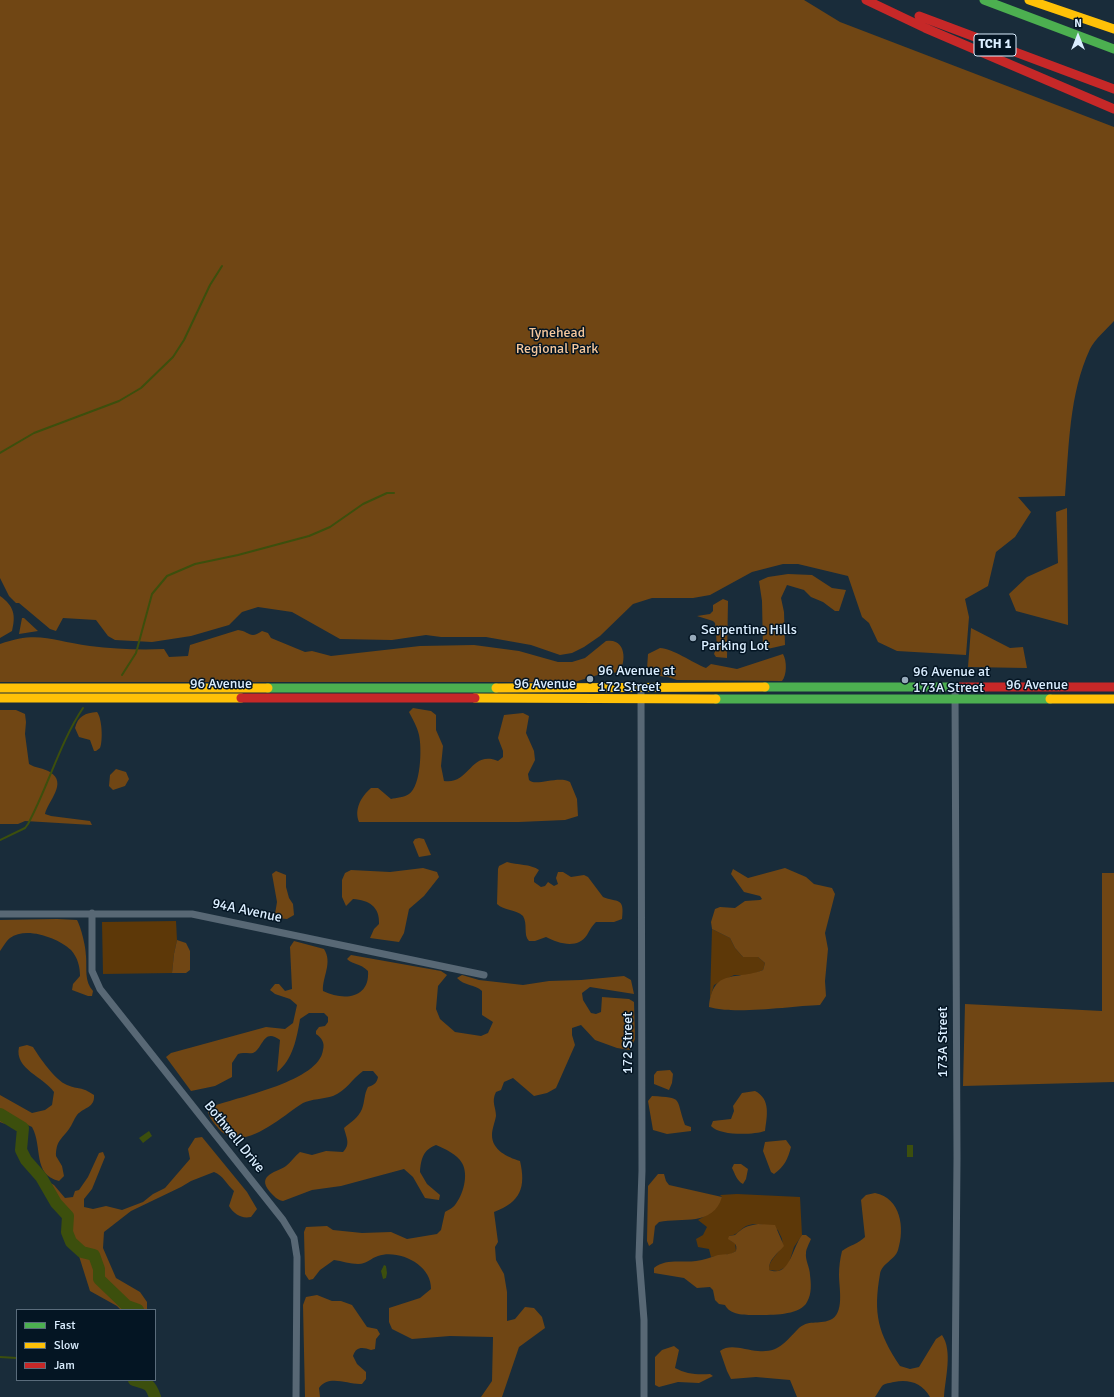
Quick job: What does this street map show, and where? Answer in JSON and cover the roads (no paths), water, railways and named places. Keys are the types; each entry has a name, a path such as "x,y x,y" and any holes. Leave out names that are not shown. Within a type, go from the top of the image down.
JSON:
{"main road":[{"path":"866,0 925,28 1114,109"},
{"name":"TCH 1","path":"876,0 1114,89"},
{"name":"TCH 1","path":"984,0 1114,49"},
{"path":"1029,0 1114,33"},
{"path":"1056,10 1114,29"},
{"name":"96 Avenue","path":"0,688 1114,688"},
{"name":"96 Avenue","path":"0,698 1114,699"}],"street":[{"name":"172 Street","path":"641,688 642,1172 639,1257 644,1320 644,1397"},
{"name":"173A Street","path":"955,1397 956,688"},
{"name":"94A Avenue","path":"0,914 172,913 198,915 484,975"},
{"name":"Bothwell Drive","path":"92,914 92,971 100,989 281,1217 292,1233 297,1257 296,1397"}],"waterway":[{"path":"0,453 34,433 119,401 141,388 173,357 184,340 210,285 222,266"},
{"path":"122,675 136,653 152,594 167,576 195,564 238,555 309,536 330,527 363,504 387,493 394,493"},
{"path":"0,840 25,828 28,824 68,735 83,708"},
{"path":"0,1114 23,1128 21,1150 26,1160 41,1177 56,1203 68,1216 67,1232 71,1242 82,1252 94,1255 99,1269 99,1279 127,1306 135,1309"},
{"path":"0,1357 16,1358"},
{"path":"138,1381 148,1385 152,1389 155,1397"}],"place":[{"name":"Serpentine Hills Parking Lot","path":"693,638"},
{"name":"96 Avenue at 172 Street","path":"590,679"},
{"name":"96 Avenue at 173A Street","path":"905,680"}],"park label":[{"name":"Tynehead Regional Park","path":"557,342"}]}
